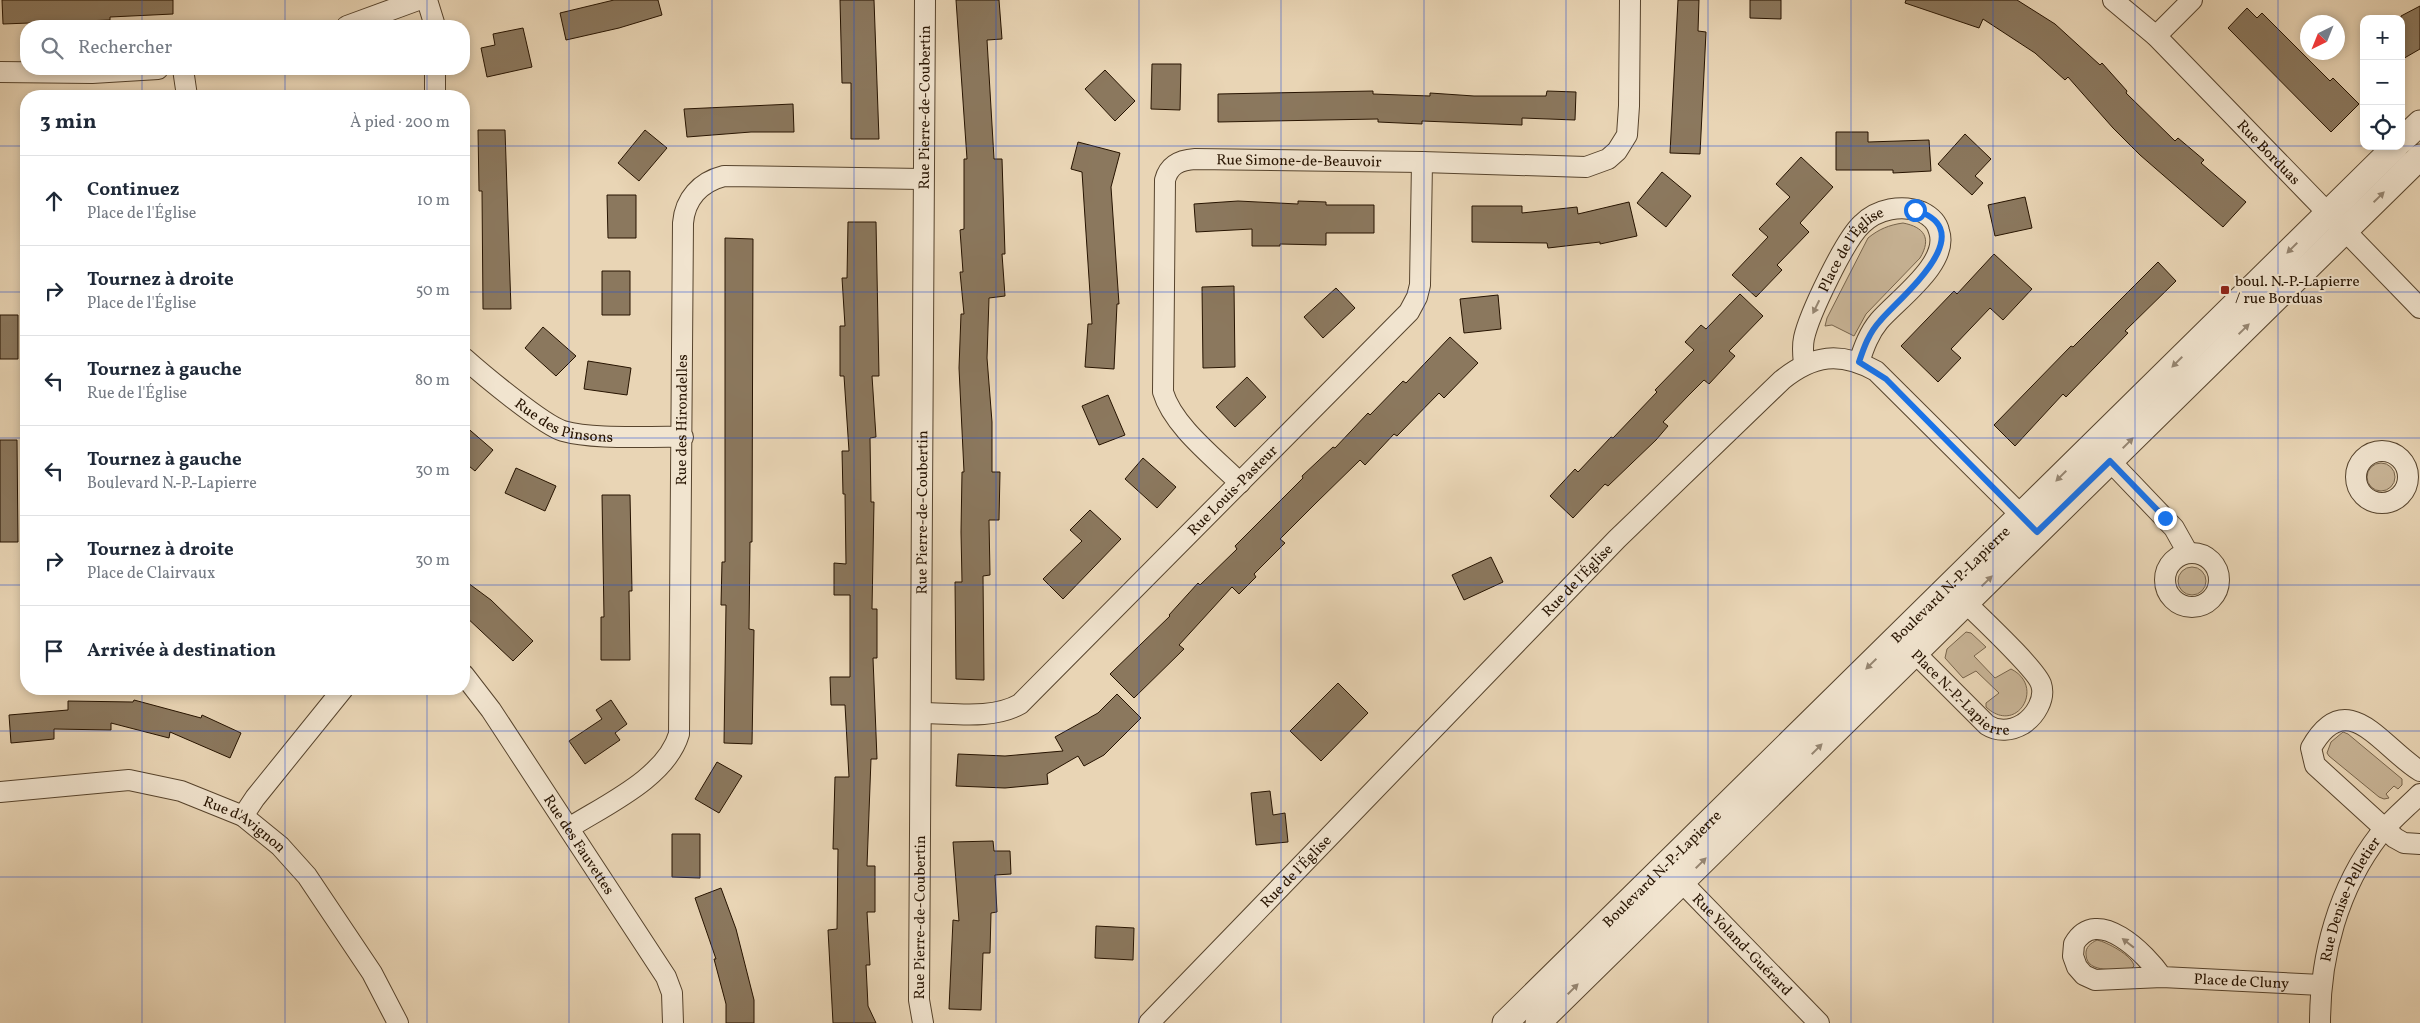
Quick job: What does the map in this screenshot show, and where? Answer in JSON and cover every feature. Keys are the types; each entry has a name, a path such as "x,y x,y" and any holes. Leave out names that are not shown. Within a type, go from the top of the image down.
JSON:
{"street":[{"path":"363,20 418,0"},
{"path":"427,0 433,20"},
{"name":"Rue Pierre-de-Coubertin","path":"922,1023 919,1000 922,713 922,179 925,0"},
{"name":"Rue Simone-de-Beauvoir","path":"1240,483 1177,420 1166,404 1163,392 1165,188 1167,174 1176,163 1189,160 1422,162 1586,167 1608,159 1623,143 1628,125 1630,0"},
{"name":"Rue Borduas","path":"2113,0 2156,36 2420,308"},
{"path":"2156,36 2192,0"},
{"path":"0,72 20,72"},
{"path":"184,75 186,90"},
{"path":"435,90 436,75"},
{"path":"2405,137 2420,122"},
{"name":"Boulevard N.-P.-Lapierre","path":"1538,1023 1674,874 2029,524 2327,213 2392,150"},
{"name":"Boulevard N.-P.-Lapierre","path":"1907,644 1965,602 2029,524 2110,461 2420,156"},
{"name":"Rue Louis-Pasteur","path":"922,713 993,714 1011,709 1020,704 1414,305 1420,285 1422,162"},
{"name":"Rue des Hirondelles","path":"569,828 659,768 676,744 679,734 683,437 683,223 687,203 698,189 711,180 724,176 922,179"},
{"name":"Place de l'Église","path":"1804,364 1803,346 1808,325 1855,231 1870,217 1890,209 1903,208 1921,212 1938,226 1941,242 1940,252 1918,282 1879,322 1870,334 1859,362"},
{"name":"Rue de l'Église","path":"1148,1023 1618,540 1782,380 1804,364 1828,358 1850,359 1859,362 1886,379 2029,524"},
{"name":"Rue des Pinsons","path":"470,363 540,418 562,431 592,435 683,437"},
{"path":"2110,461 2174,528 2188,553"},
{"name":"Place N.-P.-Lapierre","path":"1907,644 1987,725 1995,730 2016,728 2029,719 2036,711 2042,693 2037,676 1965,602"},
{"name":"Rue des Fauvettes","path":"470,683 491,710 666,977 672,993 673,1023"},
{"path":"243,816 255,798 338,695"},
{"path":"2420,771 2366,728 2348,719 2339,719 2332,723 2313,744 2310,753 2315,765 2400,842 2420,844"},
{"name":"Rue d'Avignon","path":"0,792 129,780 181,791 243,816 280,846 307,876 372,973 398,1023"},
{"name":"Rue Denise-Pelletier","path":"2320,1023 2321,985 2327,948 2345,897 2363,861 2385,828 2420,794"},
{"name":"Boulevard N.-P.-Lapierre","path":"1505,1023 1674,874"},
{"name":"Rue Yoland-Guérard","path":"1674,874 1819,1023"},
{"name":"Place de Cluny","path":"2162,977 2321,985"}],"shaded area":[{"path":"1903,223 1916,227 1924,235 1924,251 1920,258 1866,314 1854,336 1832,325 1825,326 1827,318 1868,238 1884,228"},
{"path":"2381,463 2391,467 2395,477 2391,487 2381,491 2371,487 2367,477 2371,467"},
{"path":"2192,567 2202,571 2206,581 2202,591 2192,595 2182,591 2178,581 2182,571"},
{"path":"1966,632 1971,633 1986,647 1974,656 1995,678 2011,669 2021,677 2026,686 2027,696 2017,712 2008,716 1997,714 1986,707 1986,703 1999,693 1976,671 1963,678 1945,658 1947,649"},
{"path":"2343,732 2348,734 2402,779 2402,785 2398,789 2394,786 2386,794 2389,798 2379,797 2329,756 2327,753 2331,742"},
{"path":"2097,940 2113,946 2129,958 2134,966 2131,969 2111,970 2091,965 2086,955 2086,950"}],"building":[{"path":"2,0 173,0 173,14 110,17 110,20 20,20 20,23 3,24"},
{"path":"614,0 658,0 662,15 619,28 566,40 560,13"},
{"path":"840,0 874,0 879,139 851,139 851,83 842,83"},
{"path":"956,0 999,0 1002,39 987,40 994,159 1002,159 1005,254 1002,254 1005,296 989,298 987,358 992,422 992,472 1000,472 999,520 989,520 990,575 983,576 984,680 956,679 955,582 962,582 962,472 964,472 959,368 961,314 964,314 960,272 963,272 960,230 964,229 964,159 967,159"},
{"path":"1678,0 1699,0 1698,31 1706,32 1700,154 1670,153"},
{"path":"1750,0 1781,0 1781,19 1750,18"},
{"path":"1906,0 2017,0 2055,24 2100,65 2102,63 2127,91 2126,93 2175,141 2178,138 2204,160 2201,163 2246,202 2223,227 2140,155 2113,128 2068,77 2065,80 2035,53 1983,19 1979,28 1905,3"},
{"path":"2420,6 2420,49 2405,58 2405,15 2403,15"},
{"path":"2247,8 2257,18 2262,13 2300,51 2300,60 2309,60 2330,81 2333,78 2359,104 2331,132 2228,28"},
{"path":"523,28 532,67 487,77 481,48 495,45 493,34"},
{"path":"1152,64 1181,64 1180,110 1151,109"},
{"path":"1105,70 1135,101 1115,121 1085,89"},
{"path":"1373,91 1373,94 1430,96 1430,93 1474,96 1546,96 1547,91 1576,92 1575,120 1522,118 1522,125 1422,121 1422,124 1378,122 1378,119 1218,122 1218,94"},
{"path":"793,104 794,132 751,132 687,137 684,109"},
{"path":"478,130 505,130 511,309 483,309 482,191 479,191"},
{"path":"645,130 667,148 639,181 618,163"},
{"path":"1836,132 1868,132 1868,142 1929,140 1931,171 1893,173 1893,170 1836,170"},
{"path":"1965,134 1991,159 1975,176 1983,183 1972,195 1938,164"},
{"path":"1078,142 1120,153 1111,187 1119,304 1117,304 1114,369 1085,367 1088,324 1092,324 1082,172 1071,169"},
{"path":"1801,157 1833,187 1800,223 1809,232 1777,265 1782,270 1756,297 1732,275 1768,237 1759,229 1790,197 1776,184"},
{"path":"1662,172 1691,196 1666,227 1637,203"},
{"path":"607,195 636,195 636,238 608,238"},
{"path":"2025,197 2032,228 1995,236 1988,205"},
{"path":"1238,201 1298,204 1298,201 1326,202 1326,205 1374,205 1374,233 1326,233 1326,245 1280,244 1280,246 1252,246 1252,229 1196,232 1194,204"},
{"path":"1629,202 1637,236 1600,244 1600,242 1548,248 1547,243 1472,242 1472,206 1522,206 1522,213 1577,207 1578,214"},
{"path":"848,222 876,222 879,376 872,376 876,437 870,438 871,502 874,502 872,609 877,609 877,658 873,658 877,759 871,759 867,866 875,866 875,912 867,912 870,965 866,965 868,1006 876,1023 833,1023 828,930 837,929 838,849 833,849 835,777 849,777 845,705 831,705 830,677 850,677 850,595 834,595 834,563 846,564 842,451 849,451 844,376 840,376 840,326 845,326 842,278 847,278"},
{"path":"725,238 753,239 752,542 750,542 749,629 754,630 752,744 724,743 726,605 721,605 722,562 725,562"},
{"path":"1994,254 2032,289 2003,320 1990,308 1951,349 1961,358 1938,382 1901,346 1954,291 1957,294"},
{"path":"2158,262 2176,281 2125,331 2128,333 2066,397 2063,394 2015,446 1994,425 2071,346 2073,347"},
{"path":"602,271 630,271 630,315 602,315"},
{"path":"1234,286 1235,367 1203,368 1202,287"},
{"path":"1336,288 1355,308 1323,338 1304,317"},
{"path":"1740,294 1763,316 1729,351 1735,356 1709,384 1704,380 1663,422 1668,426 1656,440 1608,486 1605,484 1573,518 1550,496 1575,469 1578,472 1611,437 1613,438 1657,392 1655,390 1694,350 1685,342 1701,325 1706,329"},
{"path":"1498,295 1501,329 1464,333 1460,299"},
{"path":"0,315 18,315 18,359 0,359"},
{"path":"543,327 576,356 556,376 525,348"},
{"path":"1450,337 1478,363 1444,398 1439,393 1397,436 1394,434 1365,465 1360,460 1280,539 1285,543 1254,574 1256,577 1239,594 1232,587 1179,645 1184,649 1134,698 1110,674 1170,616 1198,583 1200,585 1237,549 1235,546 1303,478 1302,476 1333,447 1335,448 1368,413 1370,415 1403,381 1406,383"},
{"path":"588,361 631,368 627,395 584,389"},
{"path":"1247,377 1266,397 1235,427 1216,407"},
{"path":"1108,395 1125,435 1099,445 1082,406"},
{"path":"470,430 493,450 475,471 470,467"},
{"path":"0,440 17,440 18,542 0,542"},
{"path":"1143,458 1176,487 1157,508 1125,479"},
{"path":"516,468 556,486 545,511 505,493"},
{"path":"602,495 630,495 632,591 629,591 630,660 601,660 601,617 604,617"},
{"path":"1090,510 1121,539 1063,599 1043,579 1082,541 1070,530"},
{"path":"1491,557 1503,582 1464,600 1452,575"},
{"path":"470,584 491,600 533,641 513,661 470,621"},
{"path":"1338,683 1368,713 1321,761 1290,731"},
{"path":"1117,694 1141,718 1104,755 1084,766 1078,756 1047,774 1048,784 1005,788 956,786 958,754 1005,756 1063,751 1055,737 1098,713"},
{"path":"134,700 201,718 202,715 241,733 230,758 170,732 169,738 111,723 111,730 54,729 54,739 11,743 9,715 68,710 68,701 133,702"},
{"path":"611,700 627,724 615,733 620,740 585,764 569,741 602,719 596,710"},
{"path":"717,762 742,776 719,813 695,799"},
{"path":"1270,791 1273,815 1285,813 1288,842 1256,845 1251,793"},
{"path":"672,834 700,834 700,878 672,877"},
{"path":"993,841 994,851 1010,851 1011,874 995,875 997,912 991,913 990,953 983,953 981,1010 949,1009 953,920 959,921 953,842"},
{"path":"721,888 736,929 754,1000 754,1023 726,1023 726,1004 714,959 716,959 695,898"},
{"path":"1096,926 1134,928 1133,960 1095,958"}],"place":[{"name":"boul. N.-P.-Lapierre / rue Borduas","path":"2225,290"}],"route":[{"path":"1915,210 1927,215 1938,226 1941,242 1940,252 1936,260 1918,282 1879,322 1870,334 1859,362 1886,379 2037,532 2110,461 2165,518"}]}
